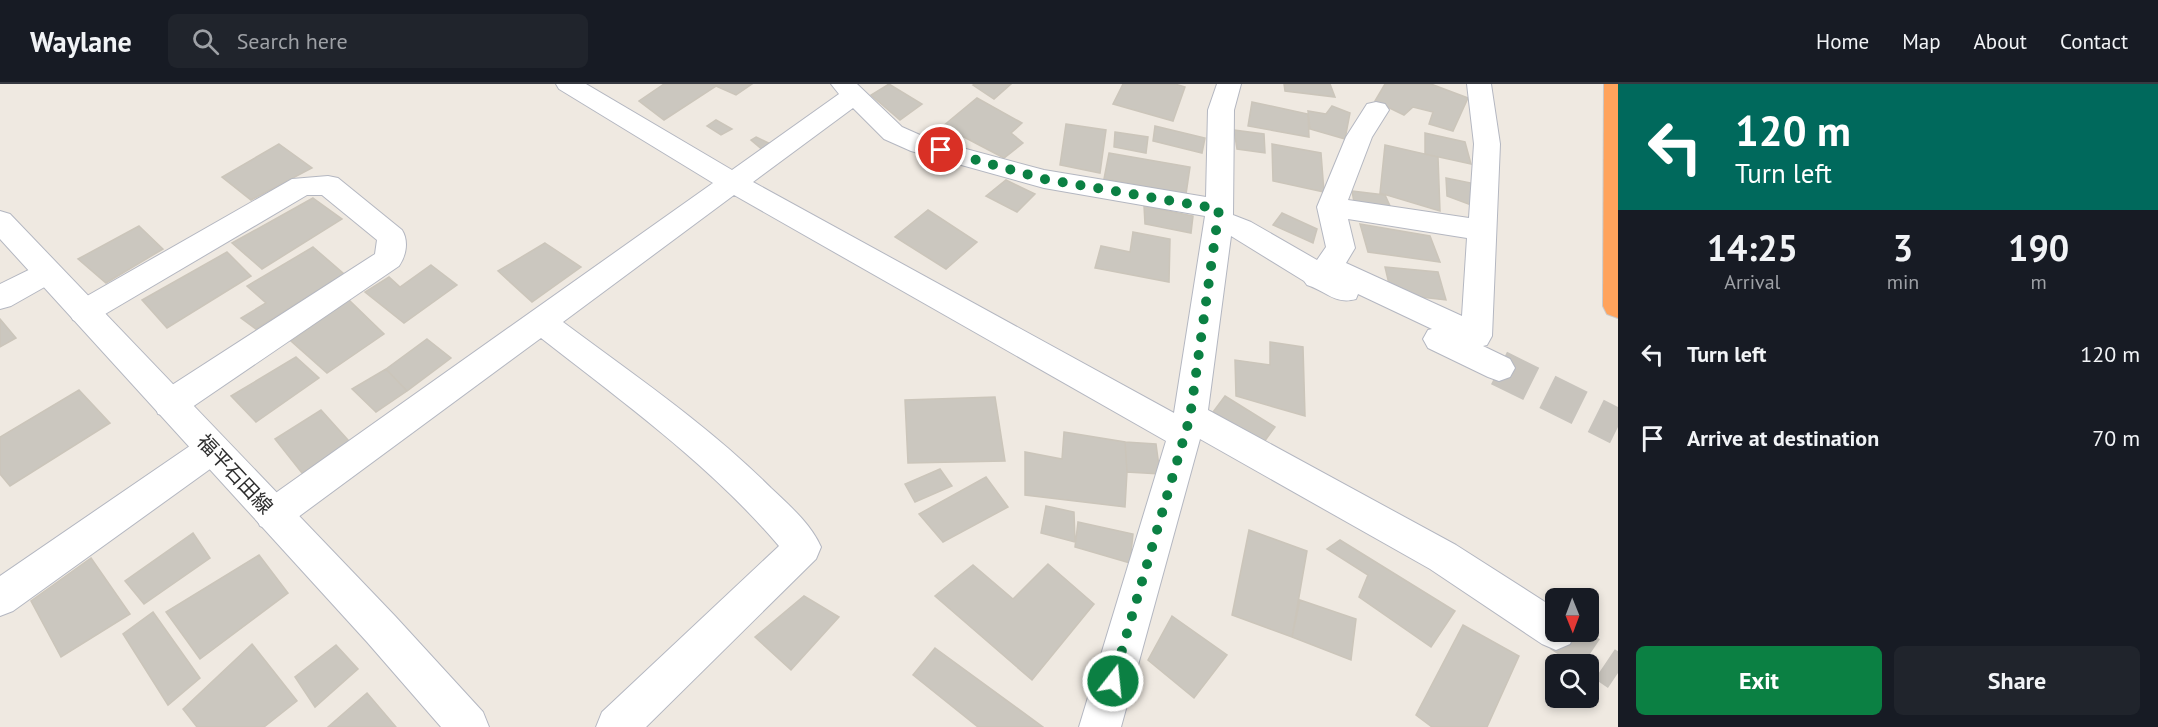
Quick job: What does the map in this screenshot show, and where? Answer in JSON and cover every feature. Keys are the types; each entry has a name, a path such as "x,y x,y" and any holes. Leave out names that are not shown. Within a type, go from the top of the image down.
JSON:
{"highway":[{"path":"1616,84 1618,306"}],"street":[{"path":"568,84 732,182 1187,426 1443,557 1545,624"},
{"path":"1100,727 1187,426 1219,214 1221,110 1228,84"},
{"path":"1323,272 1476,336 1487,144 1479,84"},
{"path":"273,515 732,182 849,89 893,133 920,145 1044,179 1219,214 1241,229 1500,368"},
{"path":"1323,272 1341,248 1331,207 1359,137 1376,110"},
{"path":"84,312 302,186 328,184 392,237 389,259 170,404"},
{"path":"1331,207 1483,230"},
{"name":"福平石田線","path":"3,230 84,312 381,629 468,727"},
{"path":"0,298 47,273"},
{"path":"540,321 730,469 777,515 803,547 617,727"},
{"path":"0,598 212,450"}],"building":[{"path":"664,84 752,84 736,95 716,86 664,120 639,101"},
{"path":"889,84 922,104 900,120 871,95"},
{"path":"1011,84 994,99 973,85"},
{"path":"1123,84 1175,84 1185,87 1173,121 1113,104"},
{"path":"1284,84 1330,84 1335,97 1285,91"},
{"path":"1385,84 1431,84 1468,98 1453,131 1429,124 1433,112 1413,107 1404,115 1375,101"},
{"path":"977,98 1022,123 1011,133 1023,143 1004,158 943,126"},
{"path":"1252,102 1308,114 1309,137 1248,126"},
{"path":"1332,106 1350,113 1345,139 1310,129 1308,111 1326,114"},
{"path":"716,120 732,129 721,135 707,126"},
{"path":"1066,124 1106,130 1100,173 1060,165"},
{"path":"1155,126 1205,138 1202,153 1153,141"},
{"path":"1234,130 1264,134 1265,153 1237,149"},
{"path":"1115,132 1148,137 1146,153 1114,147"},
{"path":"1425,133 1465,142 1471,164 1425,154"},
{"path":"756,137 773,145 764,151 751,140"},
{"path":"279,144 312,168 251,200 222,177"},
{"path":"1272,144 1321,153 1324,192 1273,181"},
{"path":"1385,145 1438,157 1440,211 1380,193"},
{"path":"1109,153 1190,167 1186,194 1104,179"},
{"path":"1446,178 1471,183 1471,205 1447,196"},
{"path":"1006,180 1035,194 1017,212 986,196"},
{"path":"1352,191 1385,195 1391,208 1354,202"},
{"path":"313,198 342,219 262,269 232,243"},
{"path":"1144,206 1193,216 1191,233 1145,224"},
{"path":"928,210 977,242 946,269 895,237"},
{"path":"1282,213 1317,229 1313,243 1273,225"},
{"path":"1360,224 1430,236 1440,262 1368,252"},
{"path":"139,226 163,249 106,283 78,259"},
{"path":"1133,232 1170,239 1169,282 1095,268 1101,246 1130,252"},
{"path":"545,243 581,267 532,302 498,271"},
{"path":"313,247 344,274 256,329 241,318 266,303 247,286"},
{"path":"227,252 251,276 167,328 142,300"},
{"path":"431,265 457,285 404,323 365,292 389,277 400,287"},
{"path":"1385,267 1438,272 1446,300 1411,296 1405,290 1390,288"},
{"path":"349,300 384,334 327,373 291,341"},
{"path":"0,319 16,338 0,347"},
{"path":"427,339 451,358 407,391 386,369"},
{"path":"1270,342 1303,347 1305,416 1236,396 1235,360 1270,365"},
{"path":"296,357 319,378 256,422 231,396"},
{"path":"386,369 407,391 376,412 352,389"},
{"path":"79,390 110,423 10,486 0,474 0,437"},
{"path":"1225,396 1275,427 1264,442 1213,412"},
{"path":"995,397 1005,461 908,463 905,400"},
{"path":"321,410 349,441 302,473 275,439"},
{"path":"1064,432 1125,442 1127,472 1125,507 1025,495 1025,452 1062,459"},
{"path":"1125,442 1156,444 1160,474 1127,472"},
{"path":"940,469 952,486 915,502 905,484"},
{"path":"986,477 1008,507 943,542 919,514"},
{"path":"1046,506 1074,512 1075,542 1041,533"},
{"path":"1078,522 1133,534 1130,563 1075,547"},
{"path":"1249,530 1307,551 1292,637 1232,615"},
{"path":"193,533 210,558 144,604 125,581"},
{"path":"1340,540 1455,611 1431,647 1359,597 1368,575 1327,549"},
{"path":"259,555 288,593 200,659 166,612"},
{"path":"91,558 130,614 61,657 31,601"},
{"path":"1048,564 1094,604 1032,680 935,596 973,565 1013,599"},
{"path":"804,596 839,617 791,670 755,637"},
{"path":"1300,600 1356,619 1351,660 1292,637"},
{"path":"153,612 200,678 168,705 123,634"},
{"path":"1172,616 1227,655 1194,698 1148,660"},
{"path":"1463,625 1519,656 1487,727 1432,727 1416,715"},
{"path":"252,644 297,701 264,727 197,727 183,709"},
{"path":"336,645 358,669 315,707 295,677"},
{"path":"935,648 1043,727 978,727 913,675"},
{"path":"367,693 396,727 328,727"}],"tunnel":[{"path":"1499,368 1618,427"},
{"path":"1572,642 1618,673"}],"route":[{"path":"941,150 1044,179 1219,209 1190,417 1113,681"}]}
